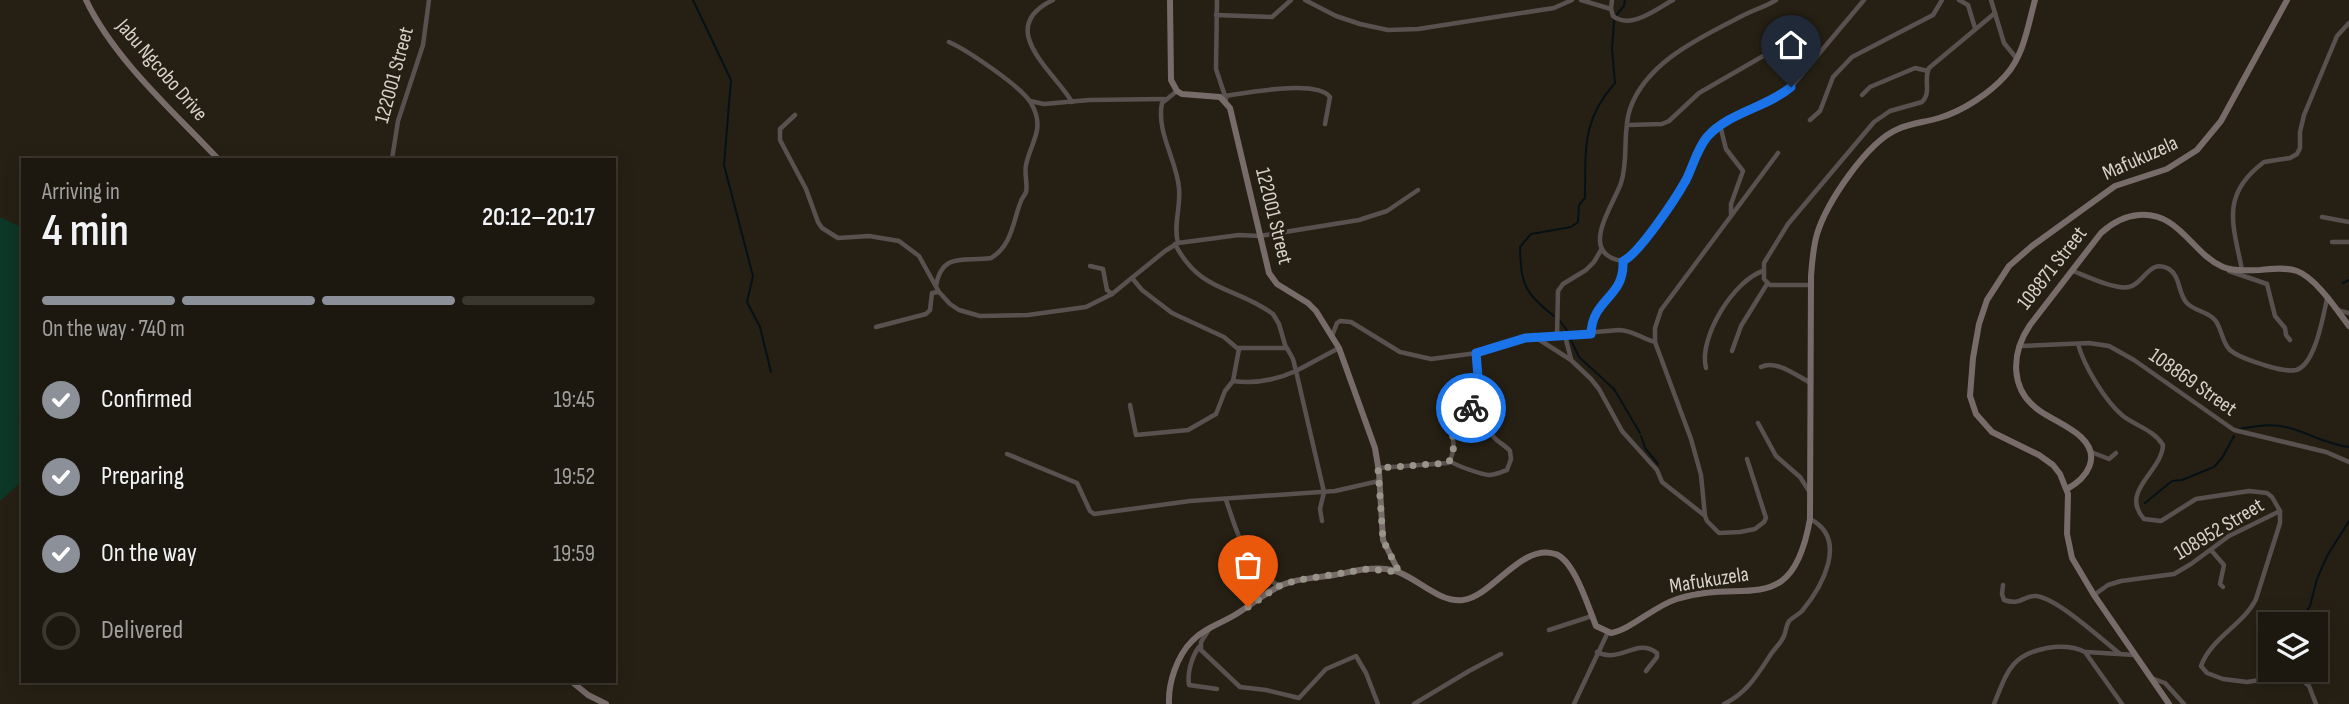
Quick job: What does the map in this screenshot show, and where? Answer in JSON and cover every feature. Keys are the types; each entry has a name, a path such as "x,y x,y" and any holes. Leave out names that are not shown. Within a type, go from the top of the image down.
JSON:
{"main road":[{"name":"Jabu Ngcobo Drive","path":"86,0 96,21 117,50 217,158"},
{"path":"1170,0 1169,69 1177,91 1226,100"},
{"name":"Mafukuzela","path":"1608,632 1621,630 1648,612 1676,599 1702,594 1757,591 1788,575 1799,561 1806,543 1810,519 1811,285 1812,260 1821,224 1837,195 1871,149 1895,130 1952,114 2001,80 2017,59 2035,0"},
{"name":"Mafukuzela","path":"2067,489 2053,465 2039,455 1992,432 1976,414 1969,384 1979,324 1987,300 2009,266 2087,205 2115,186 2176,164 2208,139 2221,121 2287,0"},
{"name":"122001 Street","path":"1226,100 1272,279 1316,311 1339,348 1373,443 1378,468 1383,540 1399,572"},
{"name":"108871 Street","path":"2090,453 2083,439 2040,411 2024,394 2016,376 2016,360 2019,346 2030,325 2108,227 2125,218 2142,214 2171,222 2208,257 2226,268 2297,271 2308,278 2349,326"},
{"path":"2090,453 2087,474 2067,489 2067,534 2070,551 2094,595 2169,704"},
{"path":"1169,704 1171,684 1185,649 1197,636 1279,586 1298,580 1368,569 1399,572 1447,598 1465,600 1481,593 1506,572 1529,558 1554,553 1567,562 1596,626 1608,632"},
{"path":"573,683 588,695 606,704"}],"street":[{"name":"122001 Street","path":"392,158 398,121 423,45 429,0"},
{"path":"1053,0 1034,15 1028,27 1028,39 1033,51 1063,86 1072,102"},
{"path":"1217,0 1216,69 1226,100 1293,88 1321,90 1330,97 1325,124"},
{"path":"1216,15 1272,18 1291,0"},
{"path":"1304,0 1336,16 1388,30 1431,27 1555,8 1572,0"},
{"path":"1581,0 1611,9"},
{"path":"1612,0 1611,9 1616,19 1623,22 1631,21 1670,1"},
{"path":"1557,336 1557,295 1560,287 1586,270 1601,250 1599,237 1625,168 1632,104 1660,64 1744,15 1776,0"},
{"path":"1601,250 1611,258 1623,261 1632,256 1676,197 1705,140 1720,125 1791,87 1864,0"},
{"path":"1810,120 1820,111 1833,77 1846,62 1933,15 1942,0"},
{"path":"1959,0 1968,5 1976,28"},
{"path":"1991,0 2004,43 2017,59"},
{"path":"1732,351 1741,326 1767,284 1763,271 1764,263 1787,224 1874,122 1881,116 1922,102 1926,98 1926,79 1933,64 1994,13"},
{"path":"2242,270 2232,211 2235,194 2264,162 2290,158 2297,154 2304,115 2337,36 2349,23"},
{"path":"949,42 996,73 1029,100 1044,104 1165,99"},
{"path":"1628,125 1662,124 1669,121 1699,93 1777,48"},
{"path":"1862,95 1870,87 1915,68 1928,71"},
{"path":"1177,91 1165,99 1161,106 1163,125 1179,184 1176,244 1186,264 1201,277 1273,314 1279,324 1293,359 1324,492 1320,509 1322,521"},
{"path":"876,327 926,314 930,310 940,273 947,264 963,258 991,258 1008,239 1025,193 1025,168 1038,129 1029,100"},
{"path":"795,115 780,129 780,140 806,189 818,222 838,238 869,236 899,241 919,256 937,289 959,310 981,316 1028,315 1086,307 1112,294 1176,244 1240,234 1260,236 1328,227 1372,217 1400,204 1418,190"},
{"path":"1720,125 1726,149 1743,171 1731,204 1732,215"},
{"path":"1705,516 1698,463 1656,342 1655,328 1661,310 1778,153"},
{"path":"2322,217 2349,222"},
{"path":"2332,242 2349,242"},
{"path":"1591,334 1594,314 1622,280 1623,261"},
{"path":"1090,266 1104,271 1107,290 1112,294"},
{"path":"2073,271 2099,281 2128,287 2137,283 2148,270 2166,268 2175,275 2186,303 2215,319 2225,345 2232,352 2254,362 2288,371 2301,368 2308,360 2327,299"},
{"path":"2226,268 2267,284 2275,317 2285,328 2290,340"},
{"path":"1706,368 1704,357 1710,330 1743,281 1763,271"},
{"path":"1132,278 1142,290 1172,313 1224,337 1239,349 1287,348"},
{"path":"1767,284 1811,285"},
{"path":"2336,310 2349,313"},
{"path":"1332,337 1337,323 1356,323 1388,346 1411,355 1432,359 1476,353 1518,339 1627,330 1656,342"},
{"path":"1565,336 1571,360"},
{"path":"1535,337 1571,360 1599,389 1622,431 1657,470 1662,482 1705,516 1712,528 1719,533 1750,531 1764,522 1765,511 1747,459"},
{"name":"108869 Street","path":"2019,346 2097,343 2116,349 2234,430 2326,452 2349,462"},
{"path":"2078,344 2090,371 2120,414 2158,436 2163,445 2159,460 2136,496 2136,507 2144,519 2161,522 2196,499 2249,491 2267,493 2277,502 2280,523 2251,608 2234,622 2214,646 2202,662 2202,668 2207,673 2238,681 2299,677 2309,686 2316,704"},
{"path":"1233,381 1264,381 1296,371 1339,348"},
{"path":"1130,405 1136,435 1188,430 1216,414 1225,391 1233,381 1239,349"},
{"path":"1476,353 1478,377 1483,398 1490,431 1493,437 1510,451 1511,459 1507,470 1486,475 1454,466 1450,461 1454,438 1450,414 1466,411 1483,398"},
{"path":"1761,367 1768,364 1777,366 1812,384"},
{"path":"1758,423 1776,456 1800,477 1810,492"},
{"path":"2090,453 2109,459 2116,453"},
{"path":"1007,454 1077,483 1094,514 1179,502 1324,492 1379,481"},
{"path":"1378,468 1450,461"},
{"path":"1226,500 1240,542 1250,561 1265,577 1279,586"},
{"name":"108952 Street","path":"2094,595 2108,585 2121,581 2174,574 2240,530 2280,511"},
{"path":"1727,704 1750,685 1782,639 1788,623 1800,613 1822,583 1830,558 1830,546 1823,530 1810,519"},
{"path":"2211,550 2224,565 2220,584 2223,587"},
{"path":"2003,585 2004,600 2018,602 2032,596 2040,597 2079,620 2119,653"},
{"path":"1549,630 1592,616"},
{"path":"1210,627 1195,652 1189,673 1189,685 1217,689"},
{"path":"1574,704 1608,632"},
{"path":"1200,646 1240,687 1266,690 1294,699 1299,698 1326,669 1356,656 1378,704"},
{"path":"1994,704 2010,668 2023,654 2059,647 2085,652 2135,655"},
{"path":"1597,652 1611,657 1639,648 1651,649 1657,653 1657,657 1646,671"},
{"path":"2085,652 2122,704"},
{"path":"1414,704 1501,654"},
{"path":"2151,678 2168,685 2184,704"}],"green space":[{"path":"0,217 21,227 21,374 18,423 21,429 21,482 0,501"}],"waterway":[{"path":"693,0 731,80 724,165 753,276 747,302 760,327 771,372"},
{"path":"1615,17 1624,6 1625,0"},
{"path":"1554,316 1536,301 1526,287 1520,247 1531,234 1571,227 1578,222 1579,205 1585,198 1586,151 1591,123 1596,110 1615,83 1612,49 1614,21"},
{"path":"2343,283 2349,280"},
{"path":"1560,321 1569,333"},
{"path":"1570,338 1579,357 1614,389 1640,433"},
{"path":"2239,429 2284,426 2349,447"},
{"path":"1641,436 1645,448 1658,464"},
{"path":"2145,503 2172,481 2182,480 2214,467 2234,436"},
{"path":"2307,612 2327,556 2349,521"}],"way so far":[{"path":"1248,607 1279,586 1298,580 1377,568 1399,572 1384,545 1378,468 1448,463 1454,446 1450,414 1471,408"}],"route":[{"path":"1471,408 1483,398 1476,353 1518,339 1591,334 1594,314 1622,280 1623,261 1639,248 1676,197 1708,136 1724,123 1791,87"}]}
